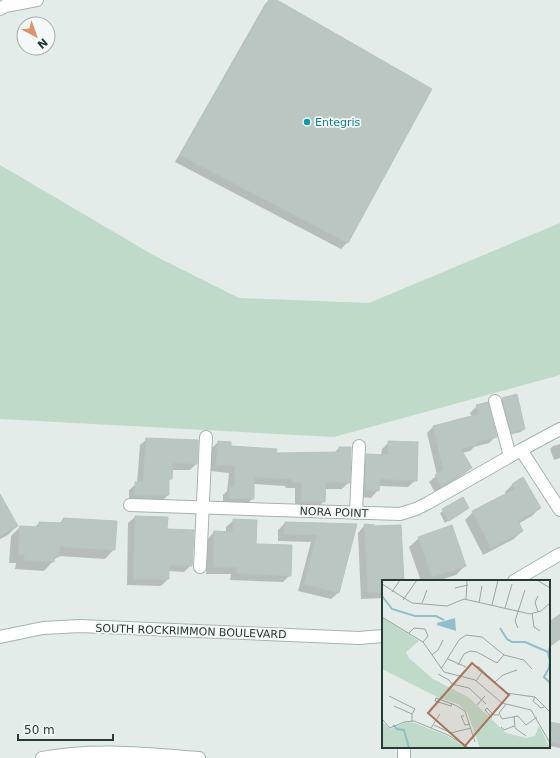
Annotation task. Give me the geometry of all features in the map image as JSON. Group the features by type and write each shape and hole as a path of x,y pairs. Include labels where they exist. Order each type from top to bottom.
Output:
{"street":[{"path":"2,6 37,0"},
{"path":"495,401 510,456"},
{"name":"NORA POINT","path":"130,506 400,514 428,503 560,429"},
{"path":"200,567 206,437"},
{"path":"356,513 359,446"},
{"path":"521,450 560,510"},
{"path":"516,580 560,554"},
{"name":"SOUTH ROCKRIMMON BOULEVARD","path":"0,637 43,628 80,626 359,638 382,636"},
{"path":"42,758 78,753 131,753 199,758"}],"green space":[{"path":"0,165 155,256 239,298 369,303 560,223 560,375 334,437 0,419"}],"building":[{"name":"Entegris","path":"269,0 277,0 432,89 348,243 180,155"},
{"path":"517,394 525,429 511,433 502,398"},
{"path":"488,402 497,437 476,442 477,445 461,449 472,468 441,486 435,475 443,470 433,426 479,414 476,405"},
{"path":"146,438 198,440 197,464 173,463 172,479 169,479 169,495 135,495 135,482 143,482"},
{"path":"218,441 231,442 231,446 277,449 276,453 339,452 339,447 351,447 350,483 326,482 325,502 301,501 302,482 292,482 292,479 254,477 254,499 229,498 230,487 234,487 235,466 216,465"},
{"path":"388,441 418,442 417,481 380,479 379,491 366,490 366,454 388,455"},
{"path":"523,477 541,508 518,521 523,531 491,548 472,511 515,489 512,484"},
{"path":"0,494 18,526 0,536"},
{"path":"463,497 469,508 449,521 442,509"},
{"path":"135,516 168,517 167,529 194,530 192,566 169,565 169,579 133,579"},
{"path":"63,518 117,521 115,550 60,547 59,557 54,557 54,562 24,560 25,555 18,554 20,526 39,527 39,522 63,523"},
{"path":"233,519 257,520 256,544 292,545 291,576 237,573 237,567 213,567 214,531 233,532"},
{"path":"285,522 357,524 339,593 304,584 317,535 284,534"},
{"path":"364,524 375,525 374,526 401,525 404,580 382,580 382,592 368,593"},
{"path":"452,525 466,566 432,577 418,537"},
{"path":"560,614 560,639 550,646 550,621"},
{"path":"550,722 560,724 560,744 550,742"}],"place":[{"name":"Entegris","path":"307,122"}]}
